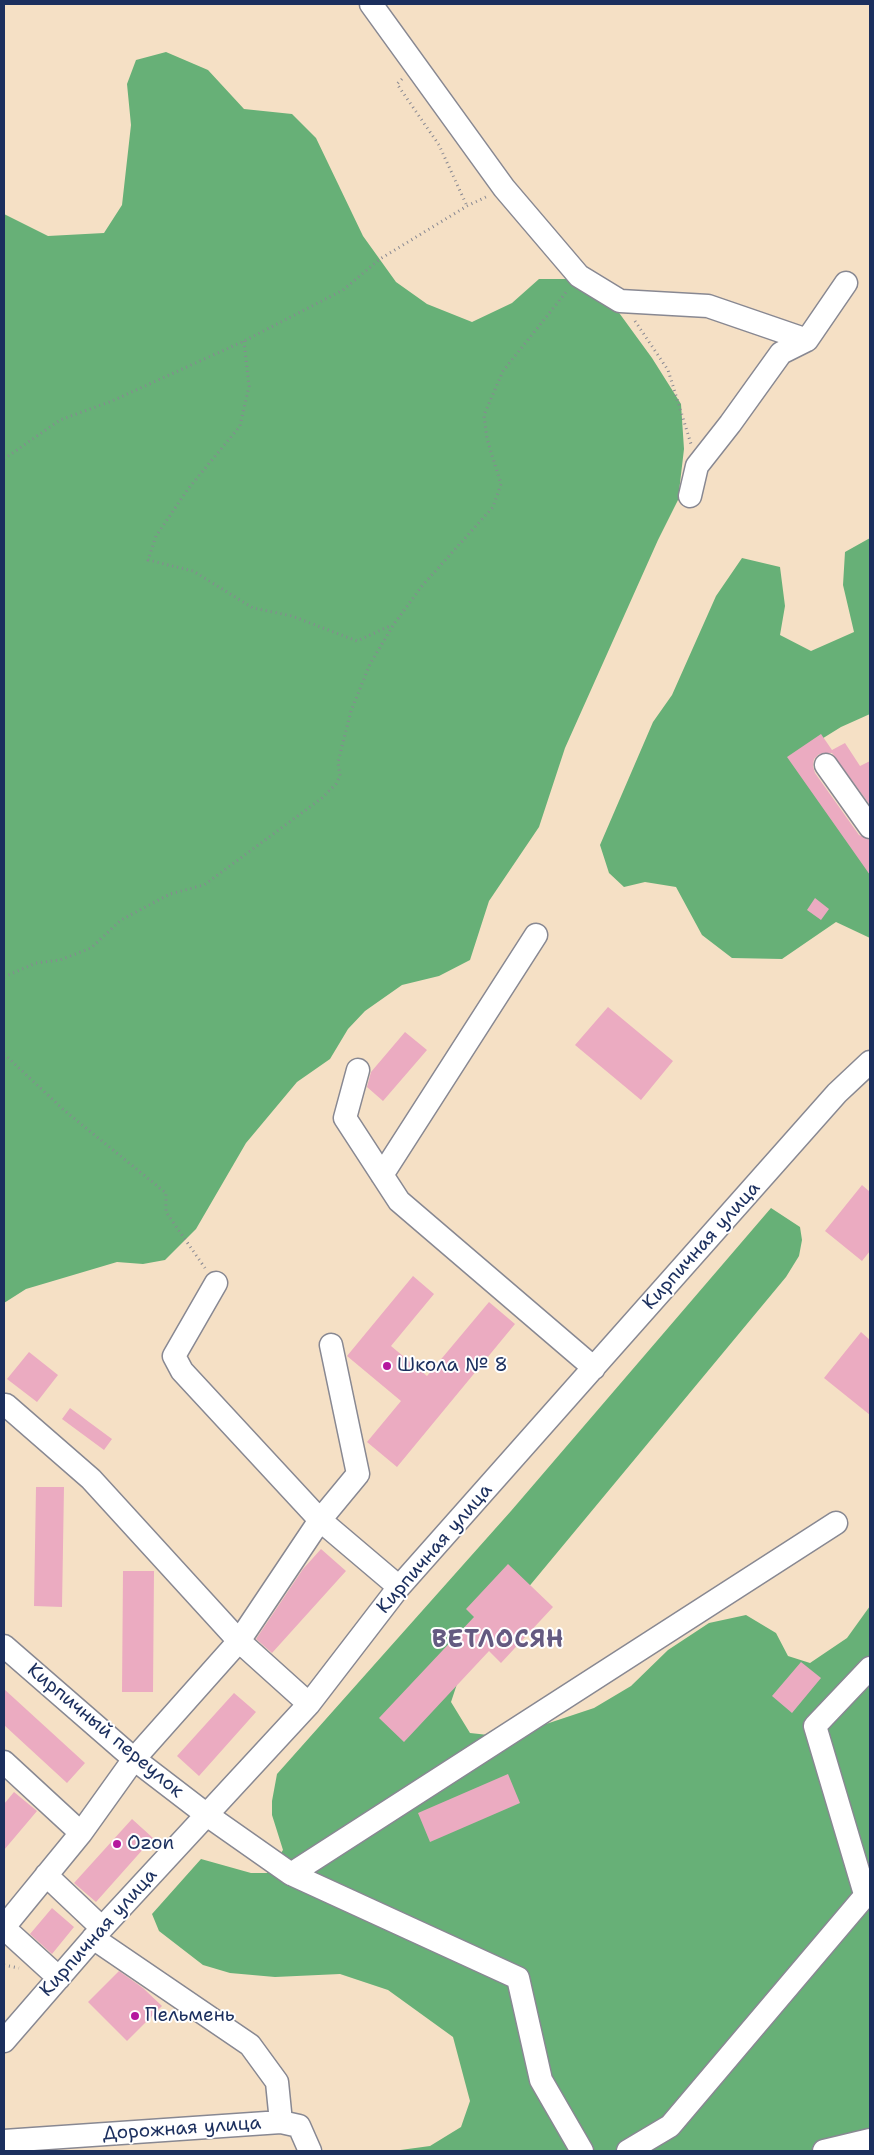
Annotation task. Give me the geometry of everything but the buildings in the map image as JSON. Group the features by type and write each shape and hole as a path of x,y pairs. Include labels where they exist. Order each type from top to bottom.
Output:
{"street":[{"path":"371,4 504,188 579,276 620,301 708,306 807,340"},
{"path":"690,496 697,466 781,353 807,340 846,283"},
{"path":"826,765 870,828"},
{"path":"382,1175 536,934"},
{"name":"Кирпичная улица","path":"4,2041 98,1933 309,1704 399,1588 837,1094 870,1062"},
{"path":"358,1070 345,1118 399,1201 594,1368"},
{"path":"216,1283 174,1356 182,1371 320,1520 399,1588"},
{"path":"59,1978 4,1928 81,1833 134,1760 239,1641 320,1520 358,1474 330,1345"},
{"path":"6,1405 91,1479 239,1641 309,1704"},
{"path":"291,1874 836,1523"},
{"name":"Кирпичный переулок","path":"4,1646 134,1760 207,1815 291,1874 518,1978 541,2080 582,2151"},
{"path":"628,2151 670,2126 868,1892 815,1726 870,1668"},
{"path":"4,1762 81,1833"},
{"path":"46,1875 98,1933 250,2045 277,2082 290,2124 310,2151"},
{"name":"Дорожная улица","path":"4,2141 290,2124"},
{"path":"824,2151 870,2140"}],"path":[{"path":"416,68 397,84 440,145 467,206"},
{"path":"4,459 60,420 112,401 244,341 343,290 380,259 467,206 504,188"},
{"path":"4,977 36,963 60,960 91,948 121,920 170,894 204,884 322,798 336,784 340,776 338,762 350,711 370,664 394,624 422,586 493,507 501,484 487,440 484,415 503,371 579,276"},
{"path":"620,301 668,370 672,386 687,424 697,466"},
{"path":"244,341 249,386 240,426 188,489 156,536 148,560 193,571 253,608 292,616 357,641 394,624"},
{"path":"4,1054 64,1111 166,1193 166,1212 216,1283"}],"green space":[{"path":"166,52 208,70 244,109 292,114 316,138 363,236 396,282 427,304 472,322 512,303 539,279 582,279 617,310 652,358 681,404 684,449 678,500 658,540 565,748 539,827 489,901 470,960 439,976 402,985 365,1011 348,1029 330,1059 297,1082 246,1143 196,1229 165,1260 143,1264 117,1262 26,1289 4,1303 4,214 48,236 104,233 122,205 131,125 127,84 136,60"},
{"path":"870,538 870,714 841,727 812,745 810,771 870,874 870,938 836,922 782,959 732,958 702,935 676,887 645,882 624,887 609,873 600,845 653,722 672,695 716,596 742,558 780,567 785,606 780,635 811,651 854,632 843,585 845,552"},
{"path":"771,1208 800,1227 802,1240 799,1256 786,1277 463,1666 451,1702 470,1733 507,1737 594,1708 631,1686 668,1650 709,1623 746,1615 776,1633 788,1656 810,1663 847,1638 870,1606 870,2151 393,2151 430,2146 461,2127 470,2101 453,2037 388,1990 340,1974 275,1977 230,1973 203,1965 159,1931 152,1914 201,1859 251,1873 267,1873 283,1850 272,1815 272,1801 277,1774 511,1511"}],"place":[{"name":"Школа № 8","path":"387,1366"},
{"name":"Ozon","path":"117,1844"},
{"name":"Пельмень","path":"135,2016"}],"district":[{"name":"ВЕТЛОСЯН","path":"498,1641"}]}
